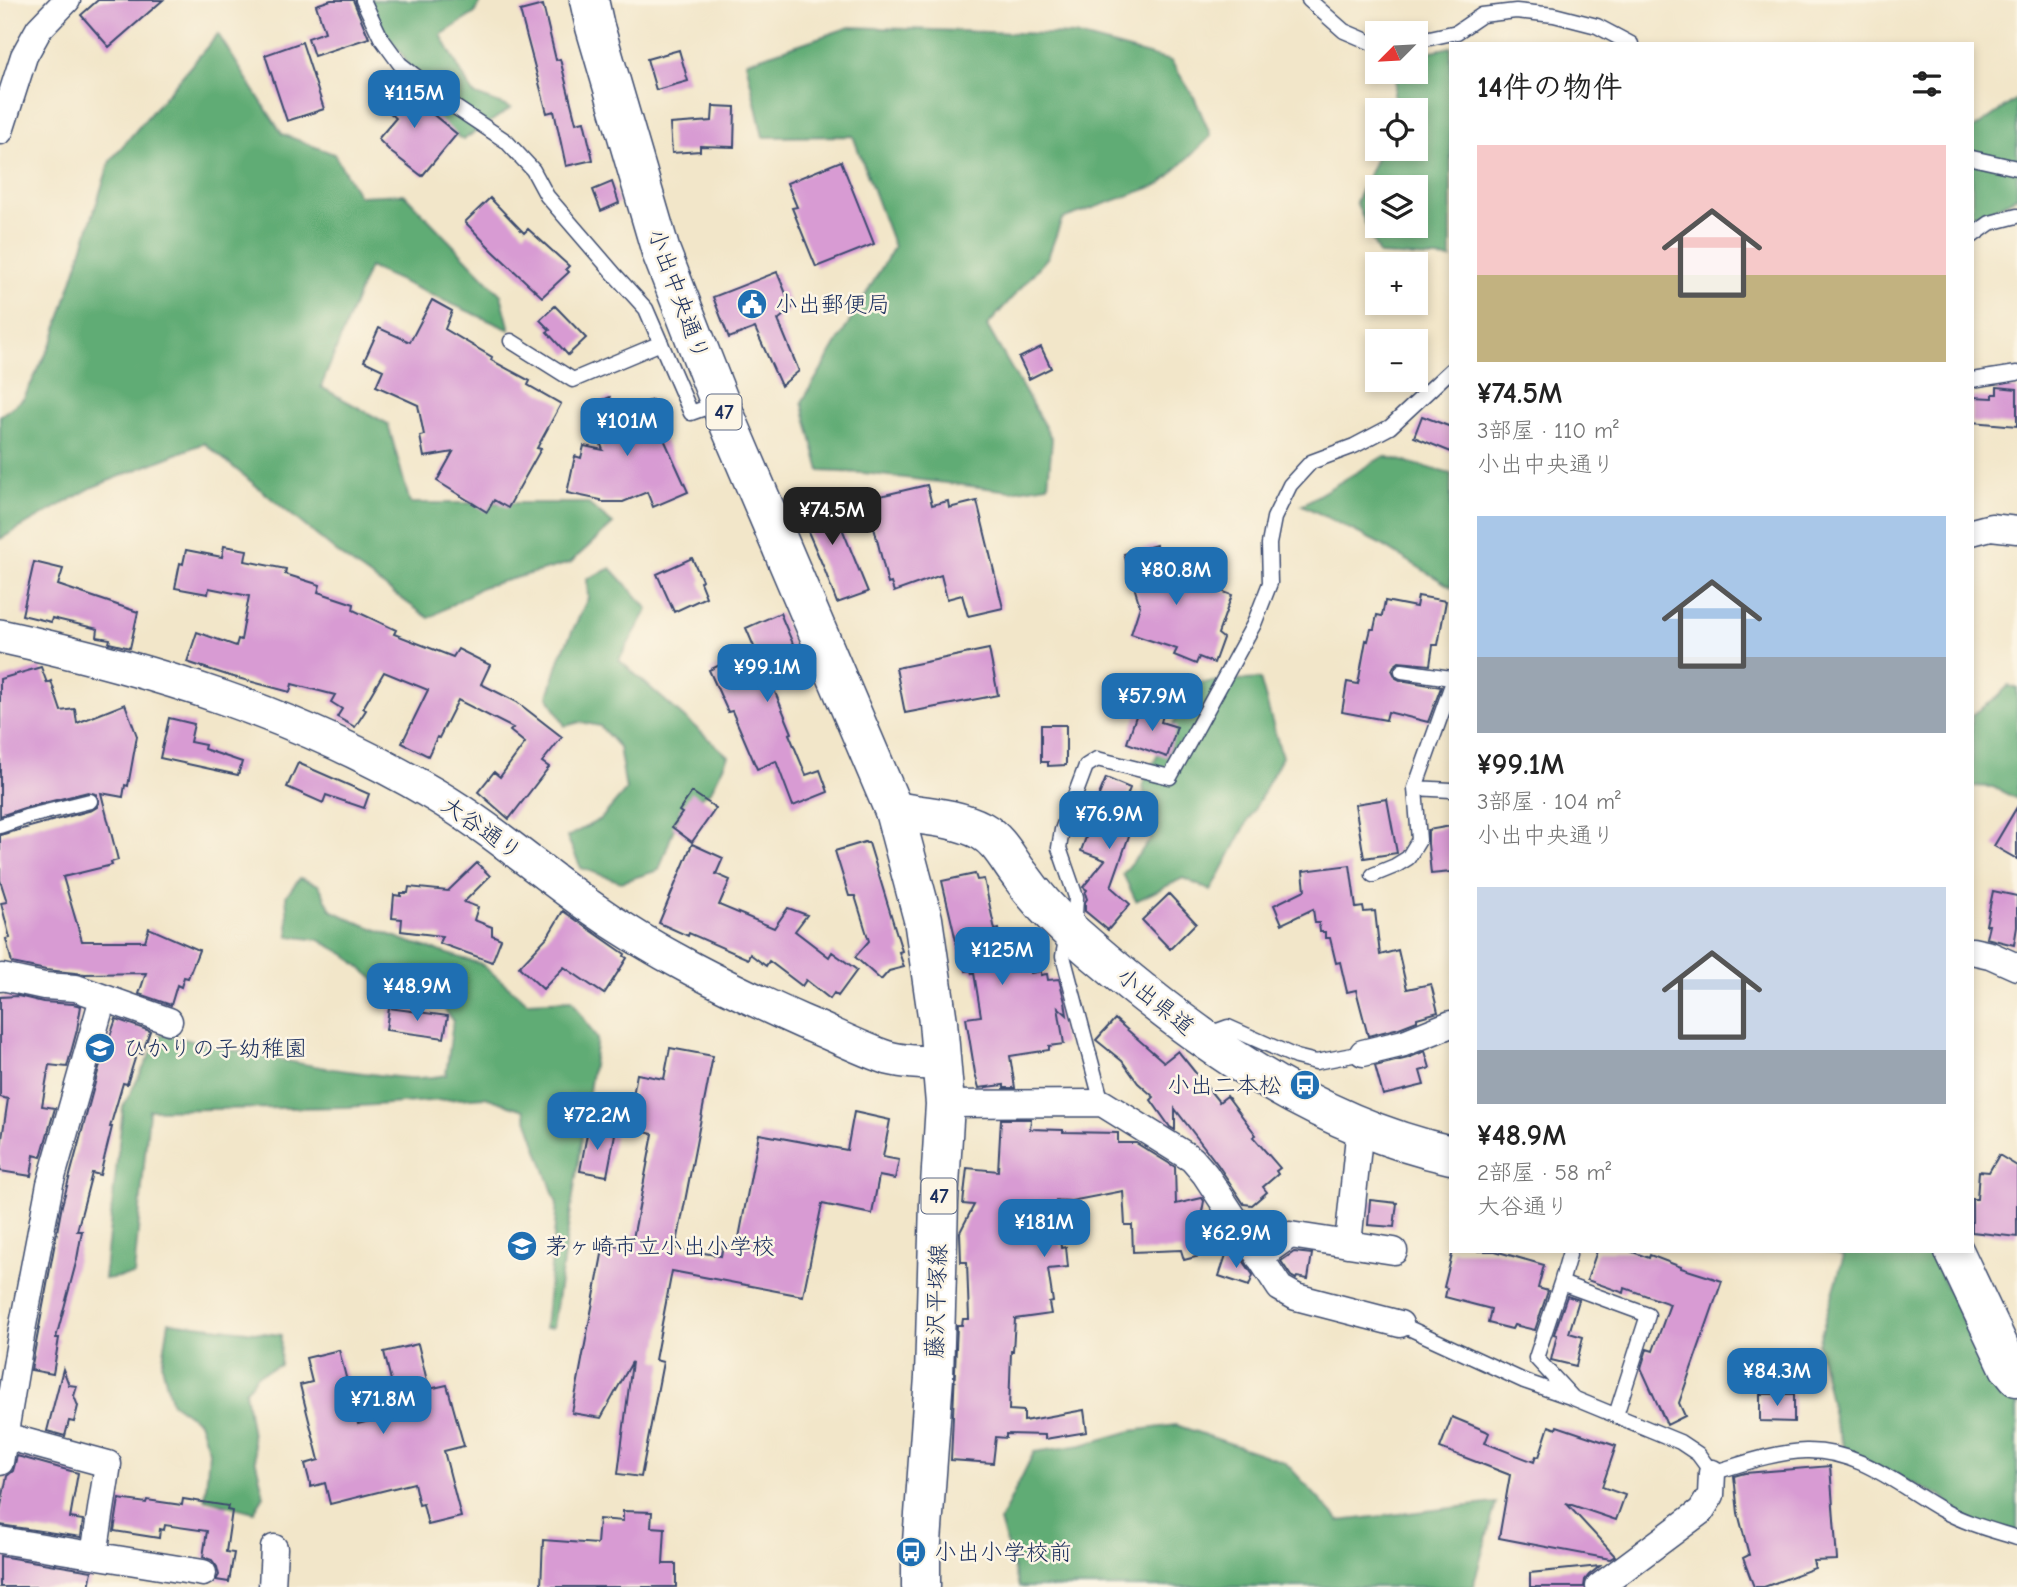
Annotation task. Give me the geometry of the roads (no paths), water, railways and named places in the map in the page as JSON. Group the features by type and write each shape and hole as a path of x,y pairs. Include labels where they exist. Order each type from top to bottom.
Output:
{"main road":[{"name":"小出中央通り","path":"589,0 594,26 661,252 720,403 894,811"},
{"name":"小出県道","path":"894,811 956,821 983,832 1000,846 1036,896 1068,929 1201,1037 1274,1084 1360,1126 1426,1150 1449,1155"},
{"name":"藤沢平塚線","path":"894,811 923,919 943,1064 945,1104 934,1377 921,1556 922,1587"},
{"path":"1955,1253 2009,1367 2017,1377"}],"street":[{"path":"0,131 23,56 39,29 68,0"},
{"path":"1974,531 1991,527 2017,530"},
{"name":"大谷通り","path":"0,636 64,650 252,706 379,764 436,796 631,935 726,987 888,1058 943,1064"},
{"path":"1974,951 2017,967"},
{"path":"1,974 44,986 76,988 169,1021"},
{"path":"0,1462 5,1436 11,1330 103,998"},
{"path":"1363,1053 1404,1043 1449,1025"},
{"path":"945,1104 1102,1103 1192,1159 1206,1174 1280,1288 1296,1297 1400,1324"},
{"path":"1348,1244 1360,1126"},
{"path":"1259,1257 1290,1235 1394,1251"},
{"path":"5,1436 108,1464 94,1555"},
{"path":"1600,1587 1701,1511 1711,1495 1712,1473"},
{"path":"0,1540 203,1573"},
{"path":"272,1587 274,1548"}],"lane":[{"path":"363,0 381,38 400,64 455,107 506,141 533,170 547,196 646,309 691,413 720,403"},
{"path":"1309,0 1345,31 1365,39"},
{"path":"1428,38 1457,32 1482,15 1516,11 1554,15 1597,26 1628,42"},
{"path":"1974,158 2017,167"},
{"path":"1974,235 1990,223 2017,216"},
{"path":"510,341 573,380 661,343"},
{"path":"1102,1103 1063,956 1068,929 1075,915 1076,897 1059,848 1062,830 1086,766 1097,759 1170,777 1254,624 1270,583 1269,544 1274,518 1290,485 1311,461 1353,446 1390,427 1449,372"},
{"path":"1974,380 2017,373"},
{"path":"1402,671 1449,678"},
{"path":"1373,875 1408,858 1419,840 1415,788 1449,693"},
{"path":"1415,788 1449,790"},
{"path":"0,826 90,801"},
{"path":"1201,1037 1228,1027 1296,1057 1316,1062 1363,1053"},
{"path":"1569,1255 1536,1358 1573,1398"},
{"path":"1561,1283 1648,1315 1616,1415"},
{"path":"1400,1324 1524,1381 1680,1442 1698,1454 1712,1473 1770,1456 1806,1451 1841,1454 1869,1465 1944,1511 2017,1538"}],"place":[{"name":"小出郵便局","path":"752,304"},
{"name":"ひかりの子幼稚園","path":"100,1048"},
{"name":"小出二本松","path":"1305,1085"},
{"name":"茅ヶ崎市立小出小学校","path":"522,1246"},
{"name":"小出小学校前","path":"911,1552"}]}
